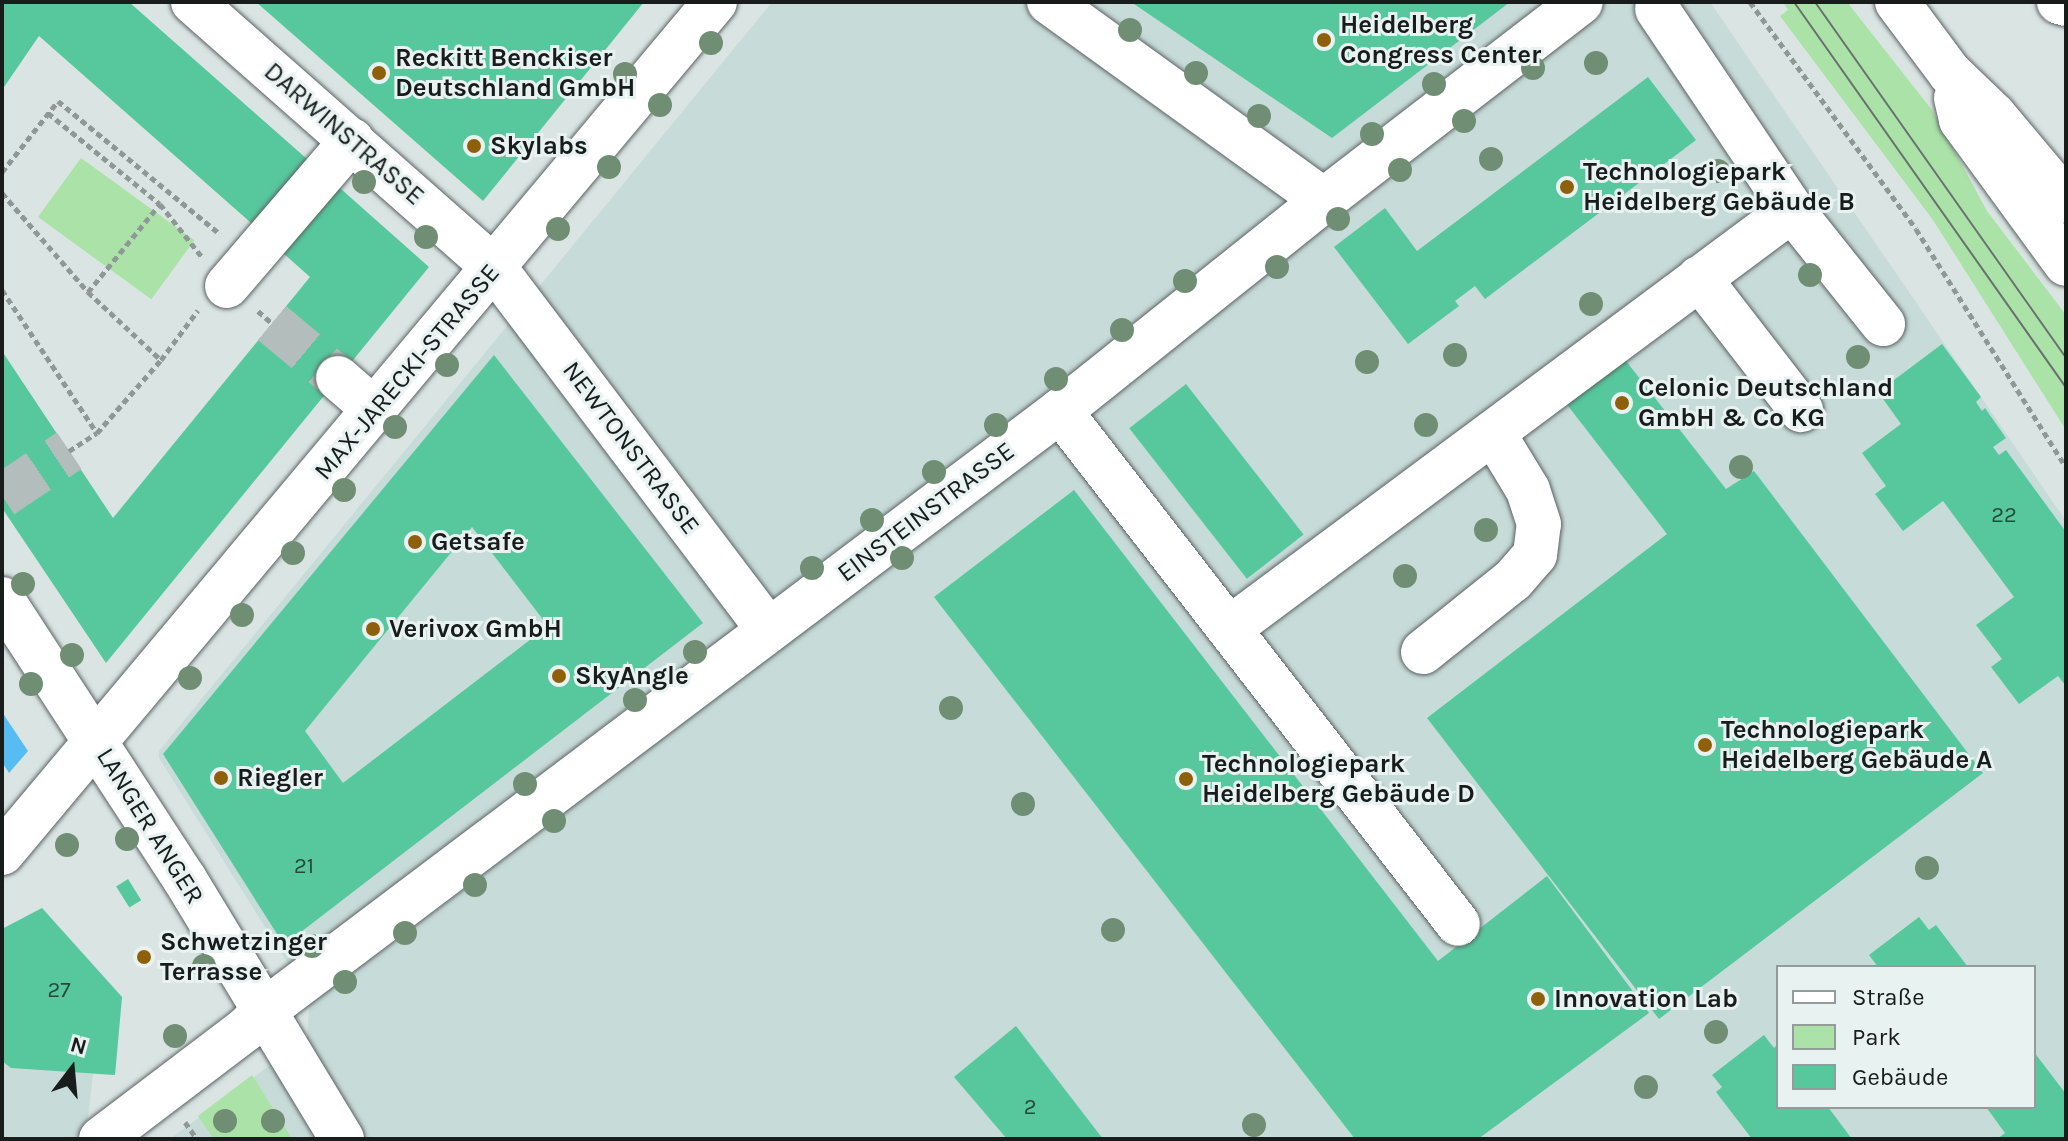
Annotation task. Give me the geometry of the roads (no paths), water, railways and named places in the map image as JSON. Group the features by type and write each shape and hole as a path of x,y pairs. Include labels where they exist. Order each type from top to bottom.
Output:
{"street":[{"name":"DARWINSTRASSE","path":"193,2 494,267"},
{"name":"MAX-JARECKI-STRASSE","path":"97,742 715,2"},
{"name":"EINSTEINSTRASSE","path":"264,1011 1060,411 1324,200 1581,2"},
{"path":"1897,2 1950,73 1994,115 2066,201"},
{"path":"2059,2 2066,4"},
{"path":"1062,6 1324,200"},
{"path":"1657,9 1792,210 1883,324"},
{"path":"1950,73 1961,120 2066,264"},
{"path":"224,283 352,140"},
{"path":"1230,628 1792,210"},
{"name":"NEWTONSTRASSE","path":"494,267 769,630"},
{"path":"1699,278 1801,410"},
{"path":"338,378 376,411"},
{"path":"1060,411 1458,924"},
{"path":"1423,652 1513,580 1535,555 1539,524 1528,490 1494,434"},
{"name":"LANGER ANGER","path":"2,599 97,742 342,1139"},
{"path":"2,853 97,742"},
{"path":"101,1139 246,1029 264,1011"}],"water":[{"path":"2,712 28,751 9,773 2,762"}],"tunnel":[{"path":"272,323 338,378"},
{"path":"2,496 69,451"}],"tram line":[{"path":"1794,2 2066,387"},
{"path":"1815,2 2066,358"}],"place":[{"name":"Heidelberg Congress Center","path":"1324,40"},
{"name":"Reckitt Benckiser Deutschland GmbH","path":"379,73"},
{"name":"Skylabs","path":"474,146"},
{"name":"Technologiepark Heidelberg Gebäude B","path":"1567,187"},
{"name":"Celonic Deutschland GmbH & Co KG","path":"1622,403"},
{"name":"Getsafe","path":"415,542"},
{"name":"Verivox GmbH","path":"373,629"},
{"name":"SkyAngle","path":"559,676"},
{"name":"Technologiepark Heidelberg Gebäude A","path":"1705,745"},
{"name":"Riegler","path":"221,778"},
{"name":"Technologiepark Heidelberg Gebäude D","path":"1186,779"},
{"name":"Schwetzinger Terrasse","path":"144,957"},
{"name":"Innovation Lab","path":"1538,999"}]}
